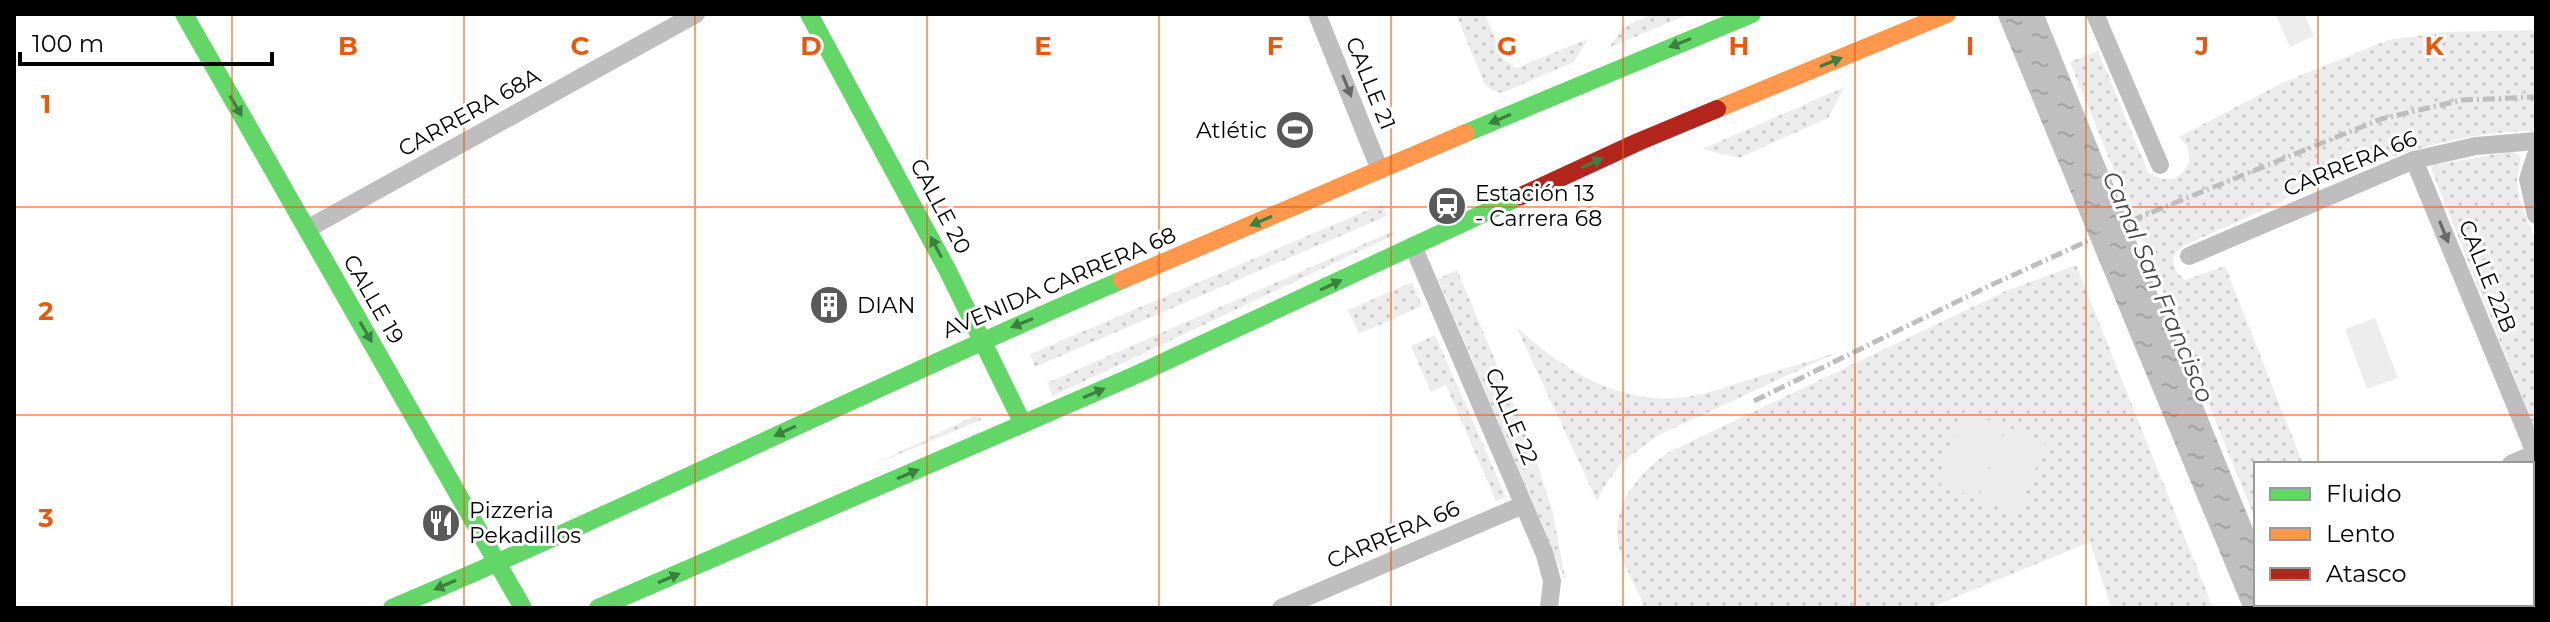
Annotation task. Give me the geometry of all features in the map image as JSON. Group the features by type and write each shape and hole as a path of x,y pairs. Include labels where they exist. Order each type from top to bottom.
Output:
{"main road":[{"name":"CALLE 19","path":"184,14 523,608"},
{"name":"CALLE 20","path":"809,14 948,271 1023,424"},
{"name":"AVENIDA CARRERA 68","path":"392,608 541,545 982,341 1752,14"},
{"path":"598,608 1138,374 1638,142 1947,14"}],"street":[{"name":"CARRERA 68A","path":"307,229 696,14"},
{"name":"CALLE 21","path":"1317,14 1380,170"},
{"path":"2095,14 2160,165"},
{"name":"CARRERA 66","path":"2189,256 2414,160 2476,146 2536,141"},
{"path":"2536,155 2528,179 2536,215"},
{"name":"CALLE 22B","path":"2414,160 2536,454"},
{"name":"CALLE 22","path":"1413,246 1549,568 1552,581 1549,608"},
{"path":"2516,462 2536,454"},
{"name":"CARRERA 66","path":"1281,608 1523,505"}],"shaded area":[{"path":"1456,14 1485,14 1504,60 1516,68 1588,39 1574,62 1502,93 1484,83"},
{"path":"1653,14 1689,14 1609,48 1623,27"},
{"path":"2275,14 2304,14 2314,36 2290,47"},
{"path":"2536,30 2536,131 2490,134 2400,154 2312,188 2185,245 2176,253 2174,267 2185,280 2225,266 2302,462 2254,462 2254,516 2070,62 2098,51 2148,172 2161,179 2173,179 2183,172 2190,159 2187,146 2179,137 2284,82 2388,40 2448,32"},
{"path":"1845,87 1828,118 1739,158 1702,149"},
{"path":"2512,151 2521,156 2517,181 2520,202 2536,241 2536,432 2430,166"},
{"path":"1382,204 1387,216 1035,367 1030,354"},
{"path":"1393,231 1394,235 1053,396 1047,383"},
{"path":"2076,265 2213,608 2111,608 2090,542 1929,608 1645,608 1620,551 1618,521 1628,494 1657,461 1669,452 2006,291"},
{"path":"1457,270 1532,448 1552,509 1566,582 1438,279"},
{"path":"1412,282 1422,306 1359,334 1348,310"},
{"path":"2375,318 2398,378 2367,389 2345,329"},
{"path":"1516,326 1550,355 1588,379 1609,388 1653,398 1700,394 1836,353 1659,435 1623,461 1597,501"},
{"path":"1435,335 1506,497 1496,501 1446,385 1431,392 1411,346"},
{"path":"1965,410 2005,427 1977,498 1936,482"},
{"path":"978,414 981,420 873,465"},
{"path":"2007,427 2046,443 2017,515 1978,499"}],"water":[{"path":"1997,14 2044,14 2254,531 2254,606 2285,608 2243,608"}],"railway":[{"path":"1754,401 1987,287 2140,217 2381,119 2462,100 2536,97"}],"traffic: fast":[{"path":"184,14 523,608"},
{"path":"809,14 948,271 1023,424"},
{"path":"1466,133 1752,14"},
{"path":"598,608 1138,374 1521,196"},
{"path":"392,608 1122,280"}],"traffic: slow":[{"path":"1717,109 1947,14"},
{"path":"1122,280 1466,133"}],"traffic: jam":[{"path":"1521,196 1717,109"}],"place":[{"name":"Atlétic","path":"1295,130"},
{"name":"Estación 13 - Carrera 68","path":"1447,206"},
{"name":"DIAN","path":"829,305"},
{"name":"Pizzeria Pekadillos","path":"441,523"}],"water label":[{"name":"Canal San Francisco","path":"2158,287"}]}
